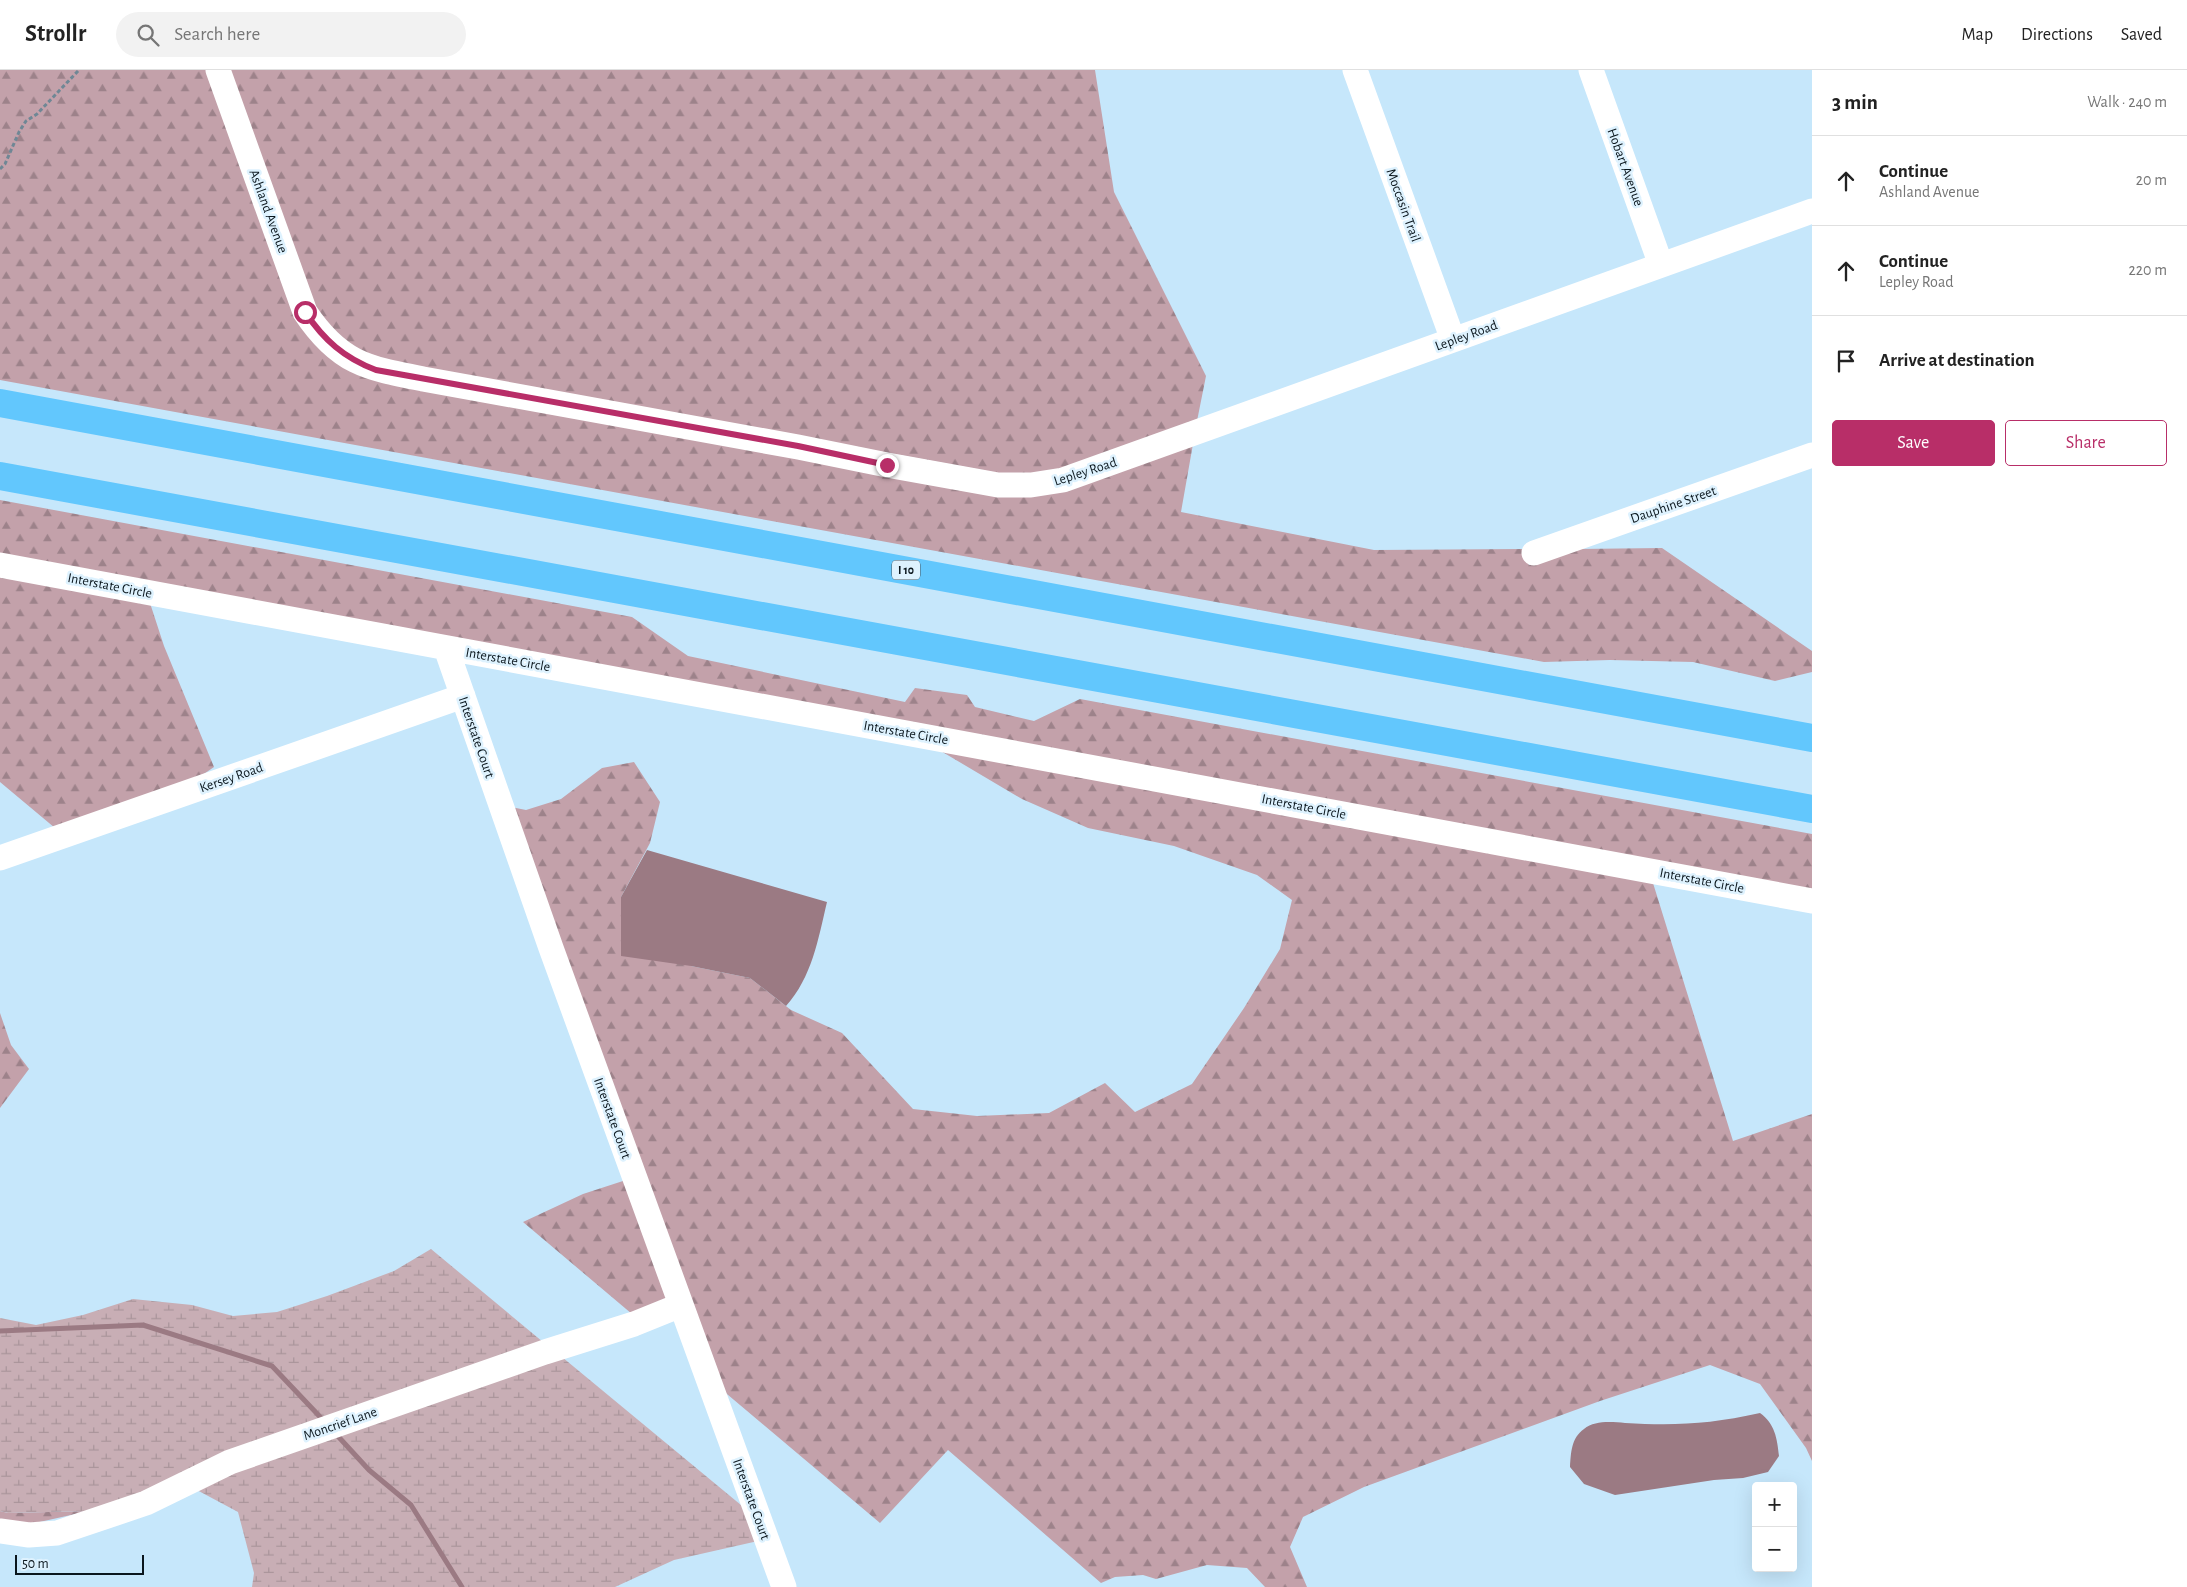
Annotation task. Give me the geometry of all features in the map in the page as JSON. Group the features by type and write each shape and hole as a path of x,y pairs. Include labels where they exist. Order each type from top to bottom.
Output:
{"highway":[{"name":"I 10","path":"0,403 1812,738"},
{"path":"0,476 1812,809"}],"street":[{"name":"Ashland Avenue","path":"218,70 305,312 318,331 331,345"},
{"name":"Moccasin Trail","path":"1356,70 1453,340"},
{"name":"Hobart Avenue","path":"1591,70 1661,265"},
{"name":"Lepley Road","path":"331,345 357,362 376,370 798,446 887,465 998,485 1031,485 1063,480 1812,211"},
{"name":"Dauphine Street","path":"1534,553 1812,455"},
{"name":"Interstate Circle","path":"0,564 1812,901"},
{"name":"Interstate Court","path":"446,648 551,948 784,1587"},
{"name":"Kersey Road","path":"0,858 463,696"},
{"name":"Moncrief Lane","path":"0,1531 29,1535 57,1533 146,1503 230,1462 536,1355 634,1324 681,1305"}],"path":[{"path":"0,169 5,164 26,121 36,114 79,70"}],"green space":[{"path":"0,70 209,70 319,346 998,495 1193,444 1181,512 1374,550 1523,549 1529,565 1577,549 1662,548 1812,651 1812,672 1775,681 1693,662 1610,660 1544,662 0,380"},
{"path":"228,70 1095,70 1114,192 1206,376 1197,421 1060,470 1014,476 377,360 342,342 313,308"},
{"path":"0,500 632,617 688,656 905,702 915,688 967,695 975,707 1034,721 1080,699 1812,834 1812,891 0,555"},
{"path":"0,574 150,603 164,646 214,767 198,778 55,828 0,782"},
{"path":"934,747 1653,883 1733,1141 1812,1114 1812,1461 1806,1448 1760,1384 1710,1365 1600,1401 1364,1487 1303,1517 1290,1547 1307,1587 1265,1587 1247,1568 1207,1565 1156,1579 1143,1575 1115,1577 1101,1583 948,1450 880,1523 721,1389 511,807 526,810 561,799 602,768 634,762 660,802 650,843 621,897 691,966 750,978 791,1010 842,1033 913,1109 977,1116 1049,1113 1105,1083 1135,1112 1192,1084 1244,1008 1280,949 1292,900 1257,875 1174,846 1088,828 1022,799"},
{"path":"0,1013 11,1045 29,1069 0,1108"},
{"path":"626,1180 670,1299 632,1314 523,1222 583,1194"},
{"path":"431,1249 543,1342 142,1493 89,1511 8,1513 0,1511 0,1318 36,1325 83,1315 133,1299 192,1305 233,1316 277,1312 394,1271"},
{"path":"562,1357 747,1510 758,1541 674,1560 615,1587 252,1587 254,1573 238,1512 195,1489 233,1471"},
{"path":"0,1511 8,1513 89,1511 26,1525 0,1521"}],"shaded area":[{"path":"647,850 827,902 817,944 808,970 795,995 786,1006 750,978 691,966 621,956 621,897"},
{"path":"1760,1413 1772,1427 1776,1437 1779,1456 1768,1472 1743,1478 1714,1480 1615,1495 1584,1484 1570,1467 1572,1446 1576,1437 1593,1424 1609,1422 1693,1423 1725,1420"}],"waterway":[{"path":"0,1331 143,1325 272,1366 324,1421"},
{"path":"335,1433 369,1470 411,1505 462,1587"}],"route":[{"path":"305,312 318,331 337,350 357,362 376,370 423,380 798,446 887,465"}]}
